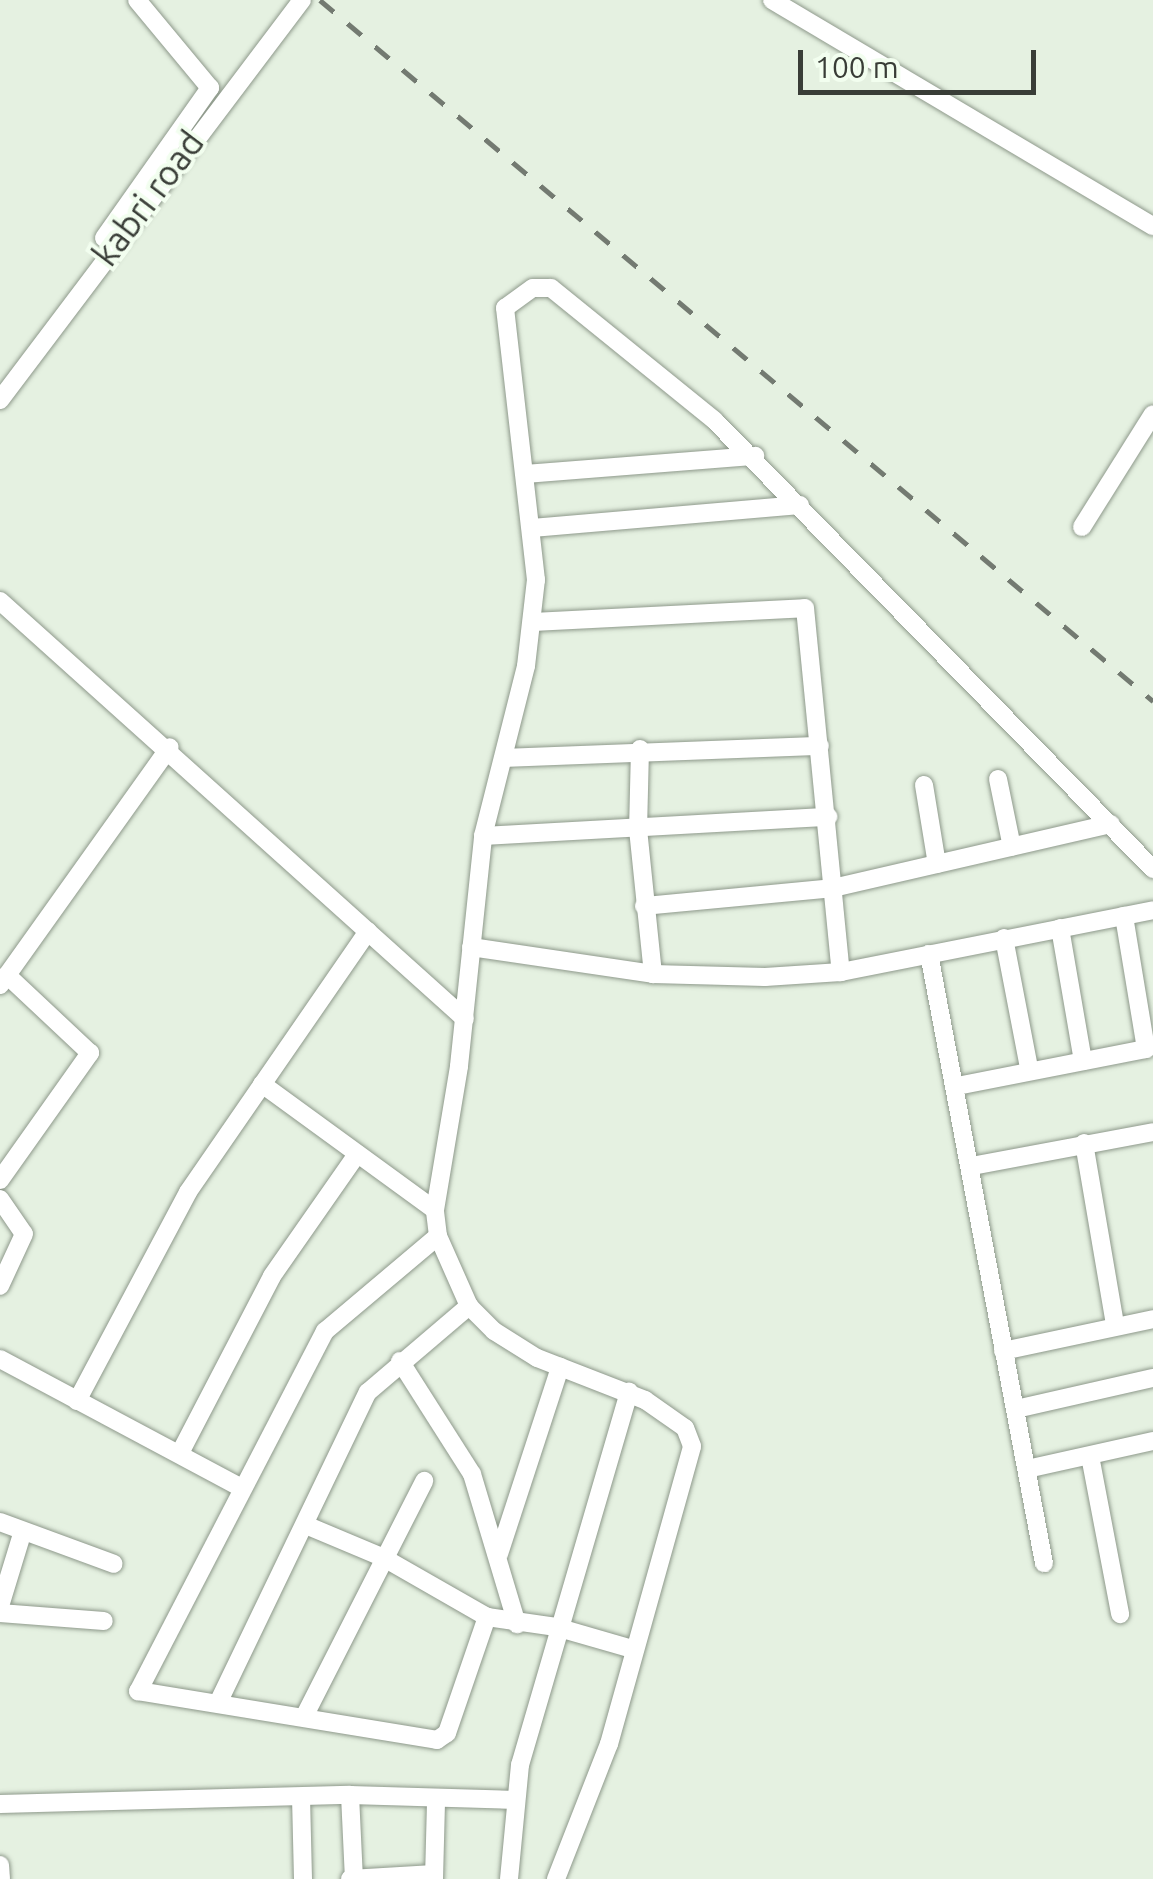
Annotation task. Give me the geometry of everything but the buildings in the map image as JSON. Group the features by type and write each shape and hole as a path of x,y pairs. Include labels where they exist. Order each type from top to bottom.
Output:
{"street":[{"path":"4,388 209,91 209,82 137,0"},
{"name":"kabri road","path":"4,388 302,0"},
{"path":"772,0 1153,226"},
{"path":"556,1879 609,1744 632,1649 692,1446 684,1428 629,1392 517,1348 469,1306 438,1236 434,1210 464,1019 483,836 505,758 532,622 532,528 502,318 511,303 540,286 556,292 755,456 1153,869"},
{"path":"1082,527 1153,414"},
{"path":"525,474 755,456"},
{"path":"532,528 800,504"},
{"path":"0,600 170,748 464,1019"},
{"path":"532,622 802,606 808,616 841,972"},
{"path":"505,758 640,749 820,746"},
{"path":"0,1180 90,1054 4,980 170,748"},
{"path":"640,749 638,829 653,974"},
{"path":"998,779 1012,847"},
{"path":"924,785 937,864"},
{"path":"483,836 828,817"},
{"path":"644,906 833,888 1112,824"},
{"path":"471,947 653,974 726,978 841,972 1153,910"},
{"path":"957,1086 1029,1068 1137,1053 1148,1044 1124,916"},
{"path":"1060,928 1083,1061"},
{"path":"77,1402 188,1192 368,931"},
{"path":"1004,938 1029,1068"},
{"path":"929,954 957,1086 1044,1563"},
{"path":"262,1084 434,1210"},
{"path":"972,1166 1153,1132"},
{"path":"1084,1143 1115,1324"},
{"path":"180,1453 272,1276 356,1154"},
{"path":"0,1199 24,1234 0,1286"},
{"path":"438,1236 331,1322 138,1691 444,1738 487,1617"},
{"path":"219,1701 308,1526 368,1392 469,1306"},
{"path":"1003,1351 1115,1324 1153,1319"},
{"path":"0,1360 242,1488"},
{"path":"400,1361 455,1439 499,1554 517,1624"},
{"path":"499,1554 560,1367"},
{"path":"1016,1410 1153,1378"},
{"path":"510,1879 516,1800 556,1627 629,1392"},
{"path":"1027,1469 1152,1445"},
{"path":"1090,1456 1120,1614"},
{"path":"304,1717 424,1480"},
{"path":"0,1522 114,1564"},
{"path":"308,1526 384,1558 487,1617 556,1627 632,1649"},
{"path":"23,1531 0,1609 104,1621"},
{"path":"0,1804 350,1795 436,1801 516,1800"},
{"path":"350,1795 352,1879 434,1876 436,1801"},
{"path":"300,1797 303,1879"},
{"path":"0,1865 1,1879"}],"railway":[{"path":"320,0 1153,701"}]}
